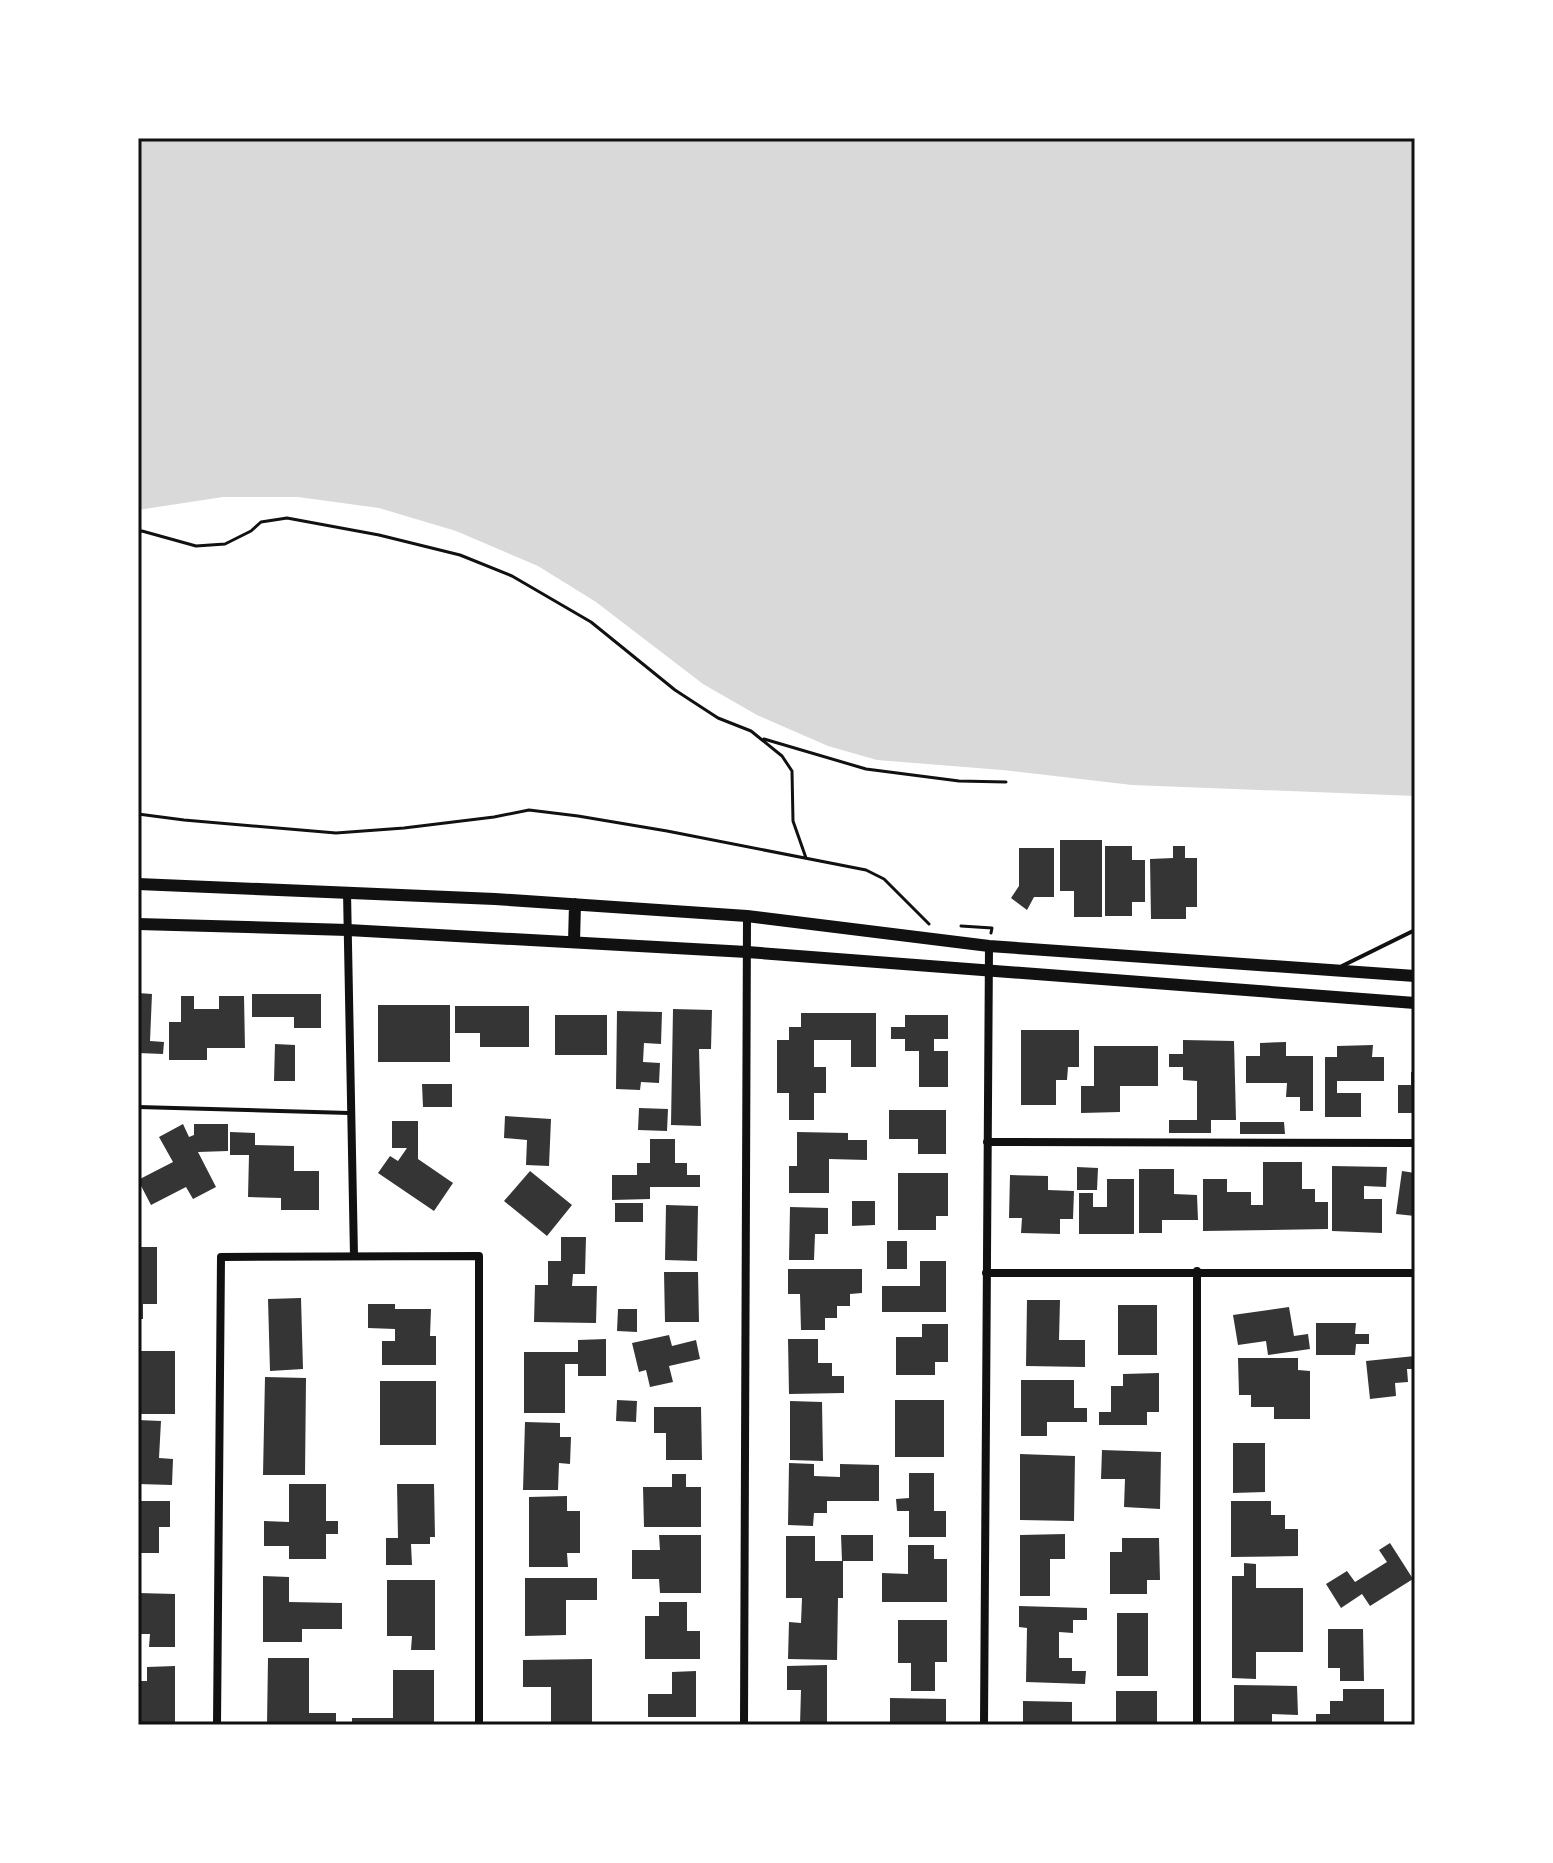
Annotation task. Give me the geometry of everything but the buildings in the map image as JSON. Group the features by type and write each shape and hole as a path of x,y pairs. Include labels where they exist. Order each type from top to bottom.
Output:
{"main road":[{"path":"138,884 347,892 747,916 989,946 1415,976"},
{"path":"574,942 575,904"},
{"path":"138,924 348,930 747,952 1415,1003"},
{"path":"1160,983 1162,958"}],"street":[{"path":"347,892 354,1256"},
{"path":"744,1725 747,916"},
{"path":"984,1725 989,946"},
{"path":"987,1142 1415,1143"},
{"path":"217,1725 221,1257 354,1256 479,1256 479,1725"},
{"path":"1197,1271 1197,1725"},
{"path":"986,1273 1415,1273"}],"lane":[{"path":"1334,970 1415,930"},
{"path":"138,1107 351,1113"}],"path":[{"path":"138,532 196,546 225,544 251,531 261,522 287,518 379,535 460,555 512,576 591,622 675,690 718,718 751,731 782,756 792,771 793,821 806,858"},
{"path":"760,738 866,769 959,781 1006,782"},
{"path":"138,814 336,833 419,827 529,810 578,816 866,870 884,879 928,924 941,925"},
{"path":"954,926 992,928 989,946"}],"shaded area":[{"path":"138,138 1415,138 1415,796 1132,785 877,760 828,746 757,715 703,684 596,602 538,566 456,531 379,508 298,497 223,497 138,510"}]}
